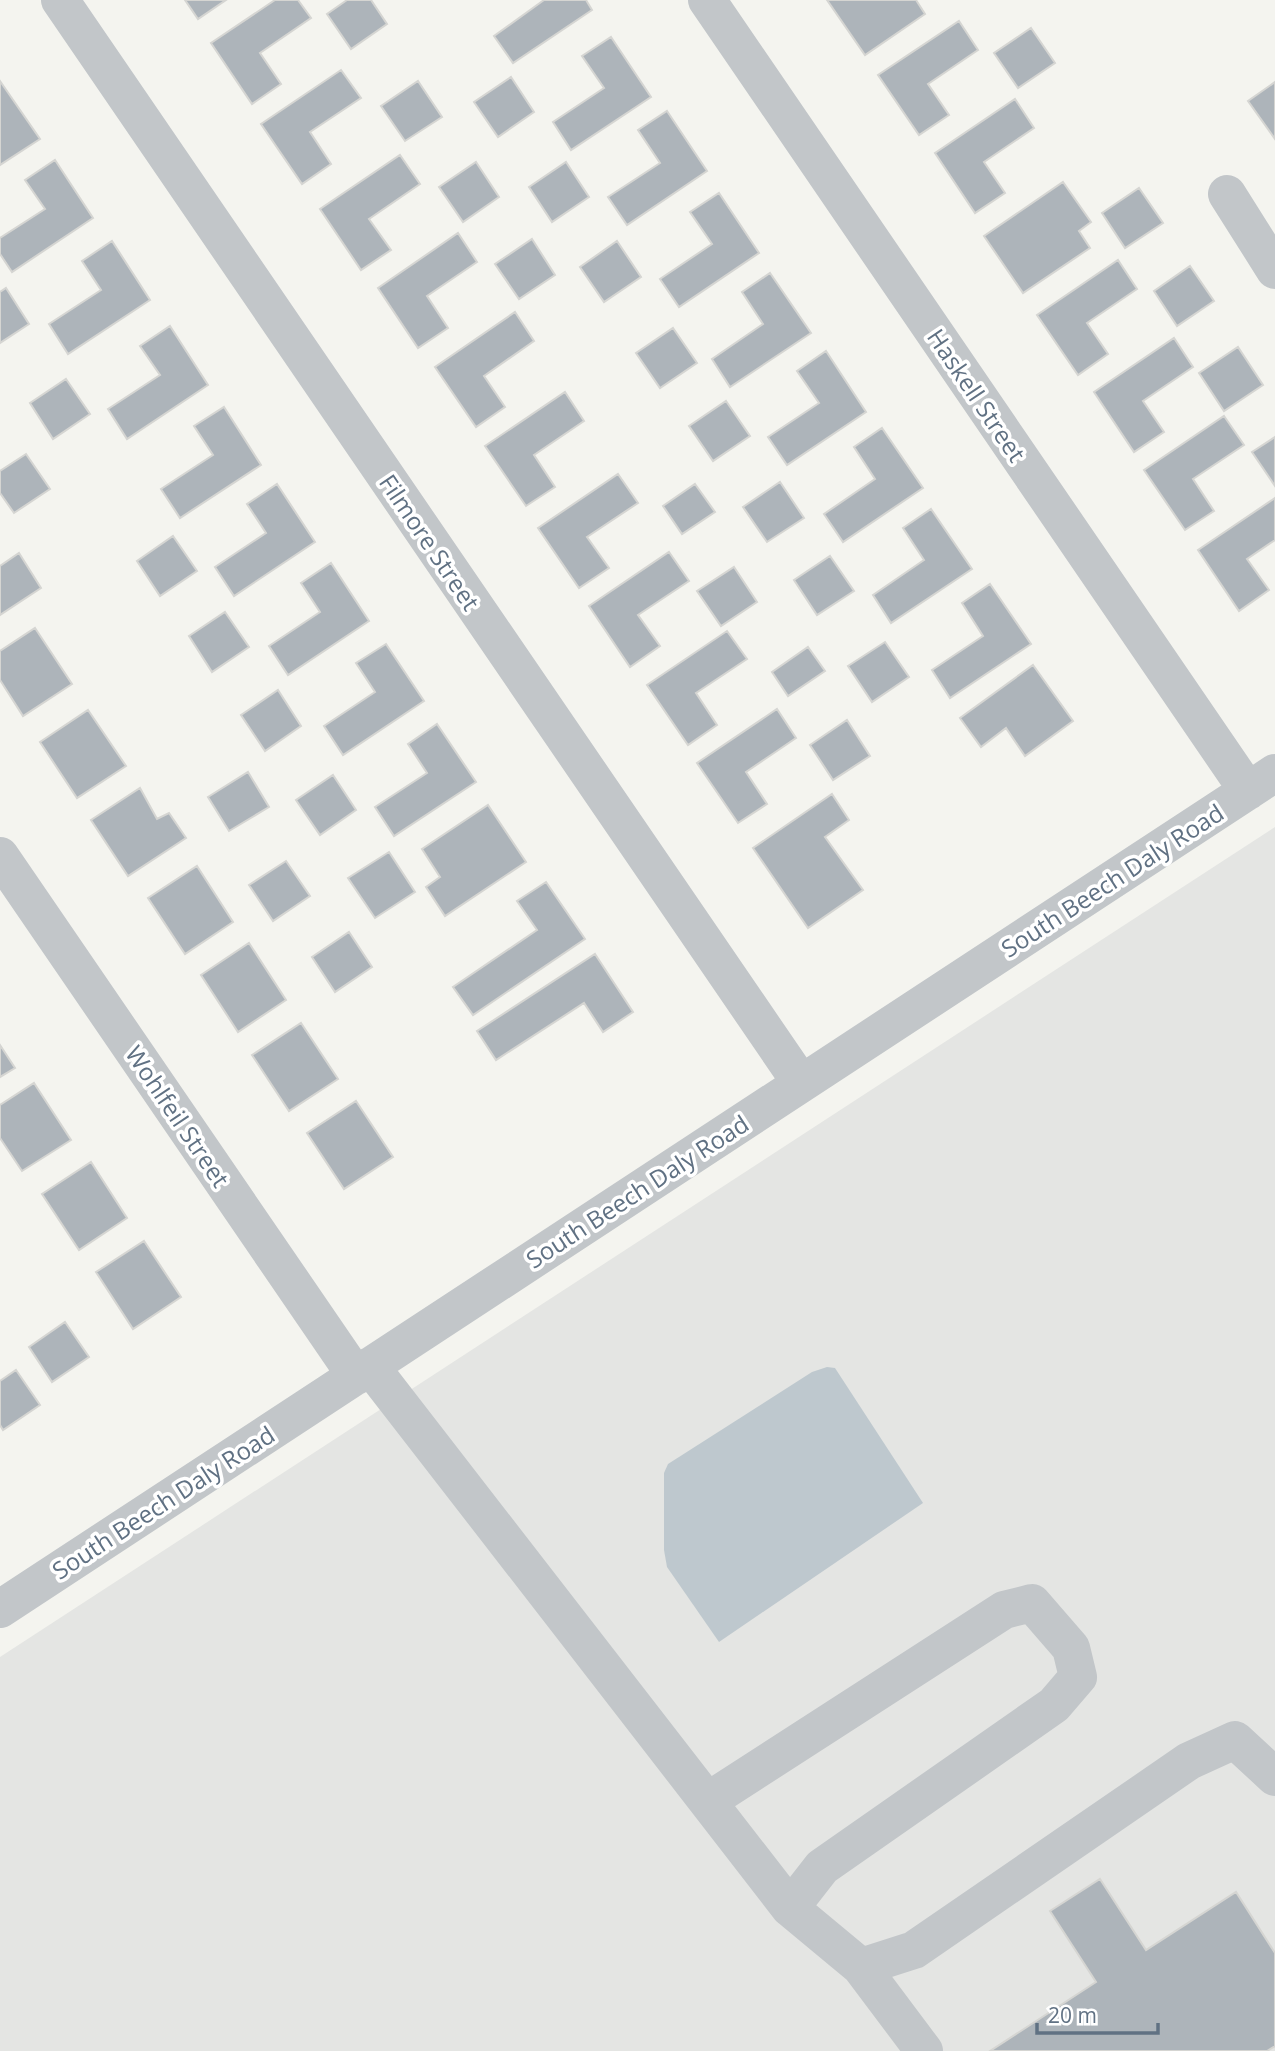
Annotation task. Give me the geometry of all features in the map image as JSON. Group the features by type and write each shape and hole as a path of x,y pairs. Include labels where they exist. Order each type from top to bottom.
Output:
{"street":[{"name":"Filmore Street","path":"60,0 801,1083"},
{"name":"Haskell Street","path":"707,0 1261,782"},
{"path":"1227,194 1275,270"},
{"name":"South Beech Daly Road","path":"0,1609 1261,782"},
{"name":"Wohlfeil Street","path":"0,856 363,1371 708,1801 790,1908 861,1968 924,2051"},
{"path":"708,1801 1004,1610 1032,1604 1071,1648 1078,1677 1054,1705 822,1867 790,1908"},
{"path":"861,1968 914,1950 1189,1761 1235,1740 1275,1777"}],"shaded area":[{"path":"1275,827 1275,2051 0,2051 0,1657"},
{"path":"827,1367 835,1368 923,1503 719,1642 667,1567 664,1550 664,1473 668,1464 812,1372"}],"building":[{"path":"185,0 226,0 198,19"},
{"path":"275,0 298,0 311,18 260,53 281,84 252,104 211,43"},
{"path":"347,0 371,0 387,24 351,49 327,14"},
{"path":"544,0 586,0 592,10 513,63 494,36"},
{"path":"827,0 916,0 925,14 865,55"},
{"path":"959,21 978,50 928,84 949,115 919,135 878,75"},
{"path":"1031,28 1055,63 1018,88 994,53"},
{"path":"611,37 651,97 571,150 553,122 604,88 582,56"},
{"path":"341,70 361,98 310,132 331,164 302,184 261,124"},
{"path":"511,77 534,112 498,137 474,102"},
{"path":"0,81 40,139 0,165"},
{"path":"418,81 442,117 405,141 381,106"},
{"path":"1275,82 1275,139 1248,101"},
{"path":"1015,99 1034,128 984,162 1005,193 975,213 935,153"},
{"path":"667,111 707,171 627,225 608,197 660,163 638,130"},
{"path":"400,155 420,184 369,219 391,250 361,270 320,209"},
{"path":"55,160 93,218 12,272 0,254 0,238 45,209 25,180"},
{"path":"476,162 499,197 463,222 439,187"},
{"path":"566,162 589,197 552,222 529,187"},
{"path":"1063,182 1091,222 1079,231 1090,248 1023,293 984,236"},
{"path":"1139,188 1163,223 1125,248 1102,213"},
{"path":"719,193 759,253 679,307 660,279 712,244 690,212"},
{"path":"458,233 477,262 427,296 448,328 418,348 378,288"},
{"path":"532,239 555,275 519,299 495,264"},
{"path":"112,241 150,300 68,354 49,324 101,290 82,261"},
{"path":"617,241 641,277 604,302 580,267"},
{"path":"1118,260 1137,289 1087,323 1108,354 1078,375 1037,315"},
{"path":"1190,266 1214,301 1177,326 1154,291"},
{"path":"770,273 811,333 730,387 712,359 763,324 742,292"},
{"path":"6,288 29,324 0,343 0,292"},
{"path":"515,312 534,341 484,376 505,407 476,427 435,367"},
{"path":"170,326 208,385 127,439 108,409 160,375 140,346"},
{"path":"673,328 697,363 660,388 636,353"},
{"path":"1174,338 1193,367 1143,401 1164,432 1134,452 1094,392"},
{"path":"1238,347 1263,385 1224,411 1199,373"},
{"path":"826,351 866,412 787,465 768,437 819,403 797,371"},
{"path":"66,379 90,414 53,439 30,403"},
{"path":"565,392 584,421 534,455 555,487 526,506 485,446"},
{"path":"726,401 750,436 713,461 689,426"},
{"path":"224,407 261,465 180,518 161,489 213,455 194,426"},
{"path":"1224,416 1244,445 1193,479 1214,511 1185,530 1144,470"},
{"path":"882,428 923,488 843,542 824,514 875,479 854,447"},
{"path":"1275,437 1275,486 1252,452"},
{"path":"26,454 50,489 14,513 0,493 0,471"},
{"path":"618,474 638,503 587,537 609,568 579,588 538,528"},
{"path":"780,482 804,518 767,542 743,507"},
{"path":"277,484 315,542 234,596 215,567 266,533 247,504"},
{"path":"695,484 715,512 682,534 663,506"},
{"path":"1275,498 1275,540 1247,559 1269,590 1239,611 1198,550"},
{"path":"931,509 972,569 891,623 873,595 924,560 903,528"},
{"path":"173,536 197,571 160,596 137,561"},
{"path":"669,552 689,581 638,615 660,646 630,667 589,606"},
{"path":"19,553 41,588 0,615 0,566"},
{"path":"830,556 854,591 817,615 794,580"},
{"path":"331,563 369,621 288,675 269,646 320,612 301,583"},
{"path":"734,567 757,602 721,626 697,591"},
{"path":"990,584 1031,644 950,698 932,670 983,636 962,603"},
{"path":"225,612 249,647 212,672 189,636"},
{"path":"35,628 72,684 23,716 0,680 0,651"},
{"path":"727,631 747,659 696,693 717,725 688,745 647,685"},
{"path":"885,642 909,677 872,702 848,666"},
{"path":"386,644 424,701 343,755 324,726 375,692 356,663"},
{"path":"808,647 825,671 788,696 772,672"},
{"path":"1033,665 1073,721 1025,756 1006,728 981,747 960,718"},
{"path":"278,690 301,726 265,751 241,715"},
{"path":"777,709 796,738 746,772 767,804 738,823 697,763"},
{"path":"88,710 126,766 77,798 40,742"},
{"path":"847,720 870,756 833,780 810,745"},
{"path":"437,724 476,782 394,836 375,807 427,773 408,744"},
{"path":"248,772 269,807 229,831 208,797"},
{"path":"333,775 356,810 320,835 296,800"},
{"path":"140,788 157,819 169,813 186,838 128,876 91,820"},
{"path":"832,794 849,820 825,837 863,890 808,928 753,848"},
{"path":"488,805 526,862 445,916 426,887 440,877 422,849"},
{"path":"389,852 415,892 375,918 348,878"},
{"path":"286,861 310,896 273,921 249,885"},
{"path":"197,866 233,922 185,954 148,898"},
{"path":"546,882 585,939 473,1015 453,987 537,930 517,901"},
{"path":"349,932 372,967 335,992 312,957"},
{"path":"249,943 286,1000 238,1032 201,975"},
{"path":"595,954 633,1012 603,1032 584,1003 496,1060 477,1031"},
{"path":"301,1023 338,1079 289,1111 252,1055"},
{"path":"0,1045 15,1068 0,1077"},
{"path":"34,1083 71,1140 22,1171 0,1138 0,1105"},
{"path":"356,1101 393,1157 344,1189 307,1133"},
{"path":"91,1162 127,1218 79,1250 42,1194"},
{"path":"144,1241 181,1297 133,1329 96,1272"},
{"path":"65,1322 89,1357 52,1382 29,1347"},
{"path":"16,1370 40,1405 3,1430 0,1425 0,1381"},
{"path":"1100,1879 1146,1950 1236,1892 1275,1953 1275,2046 1267,2051 990,2051 1096,1982 1050,1911"}]}
